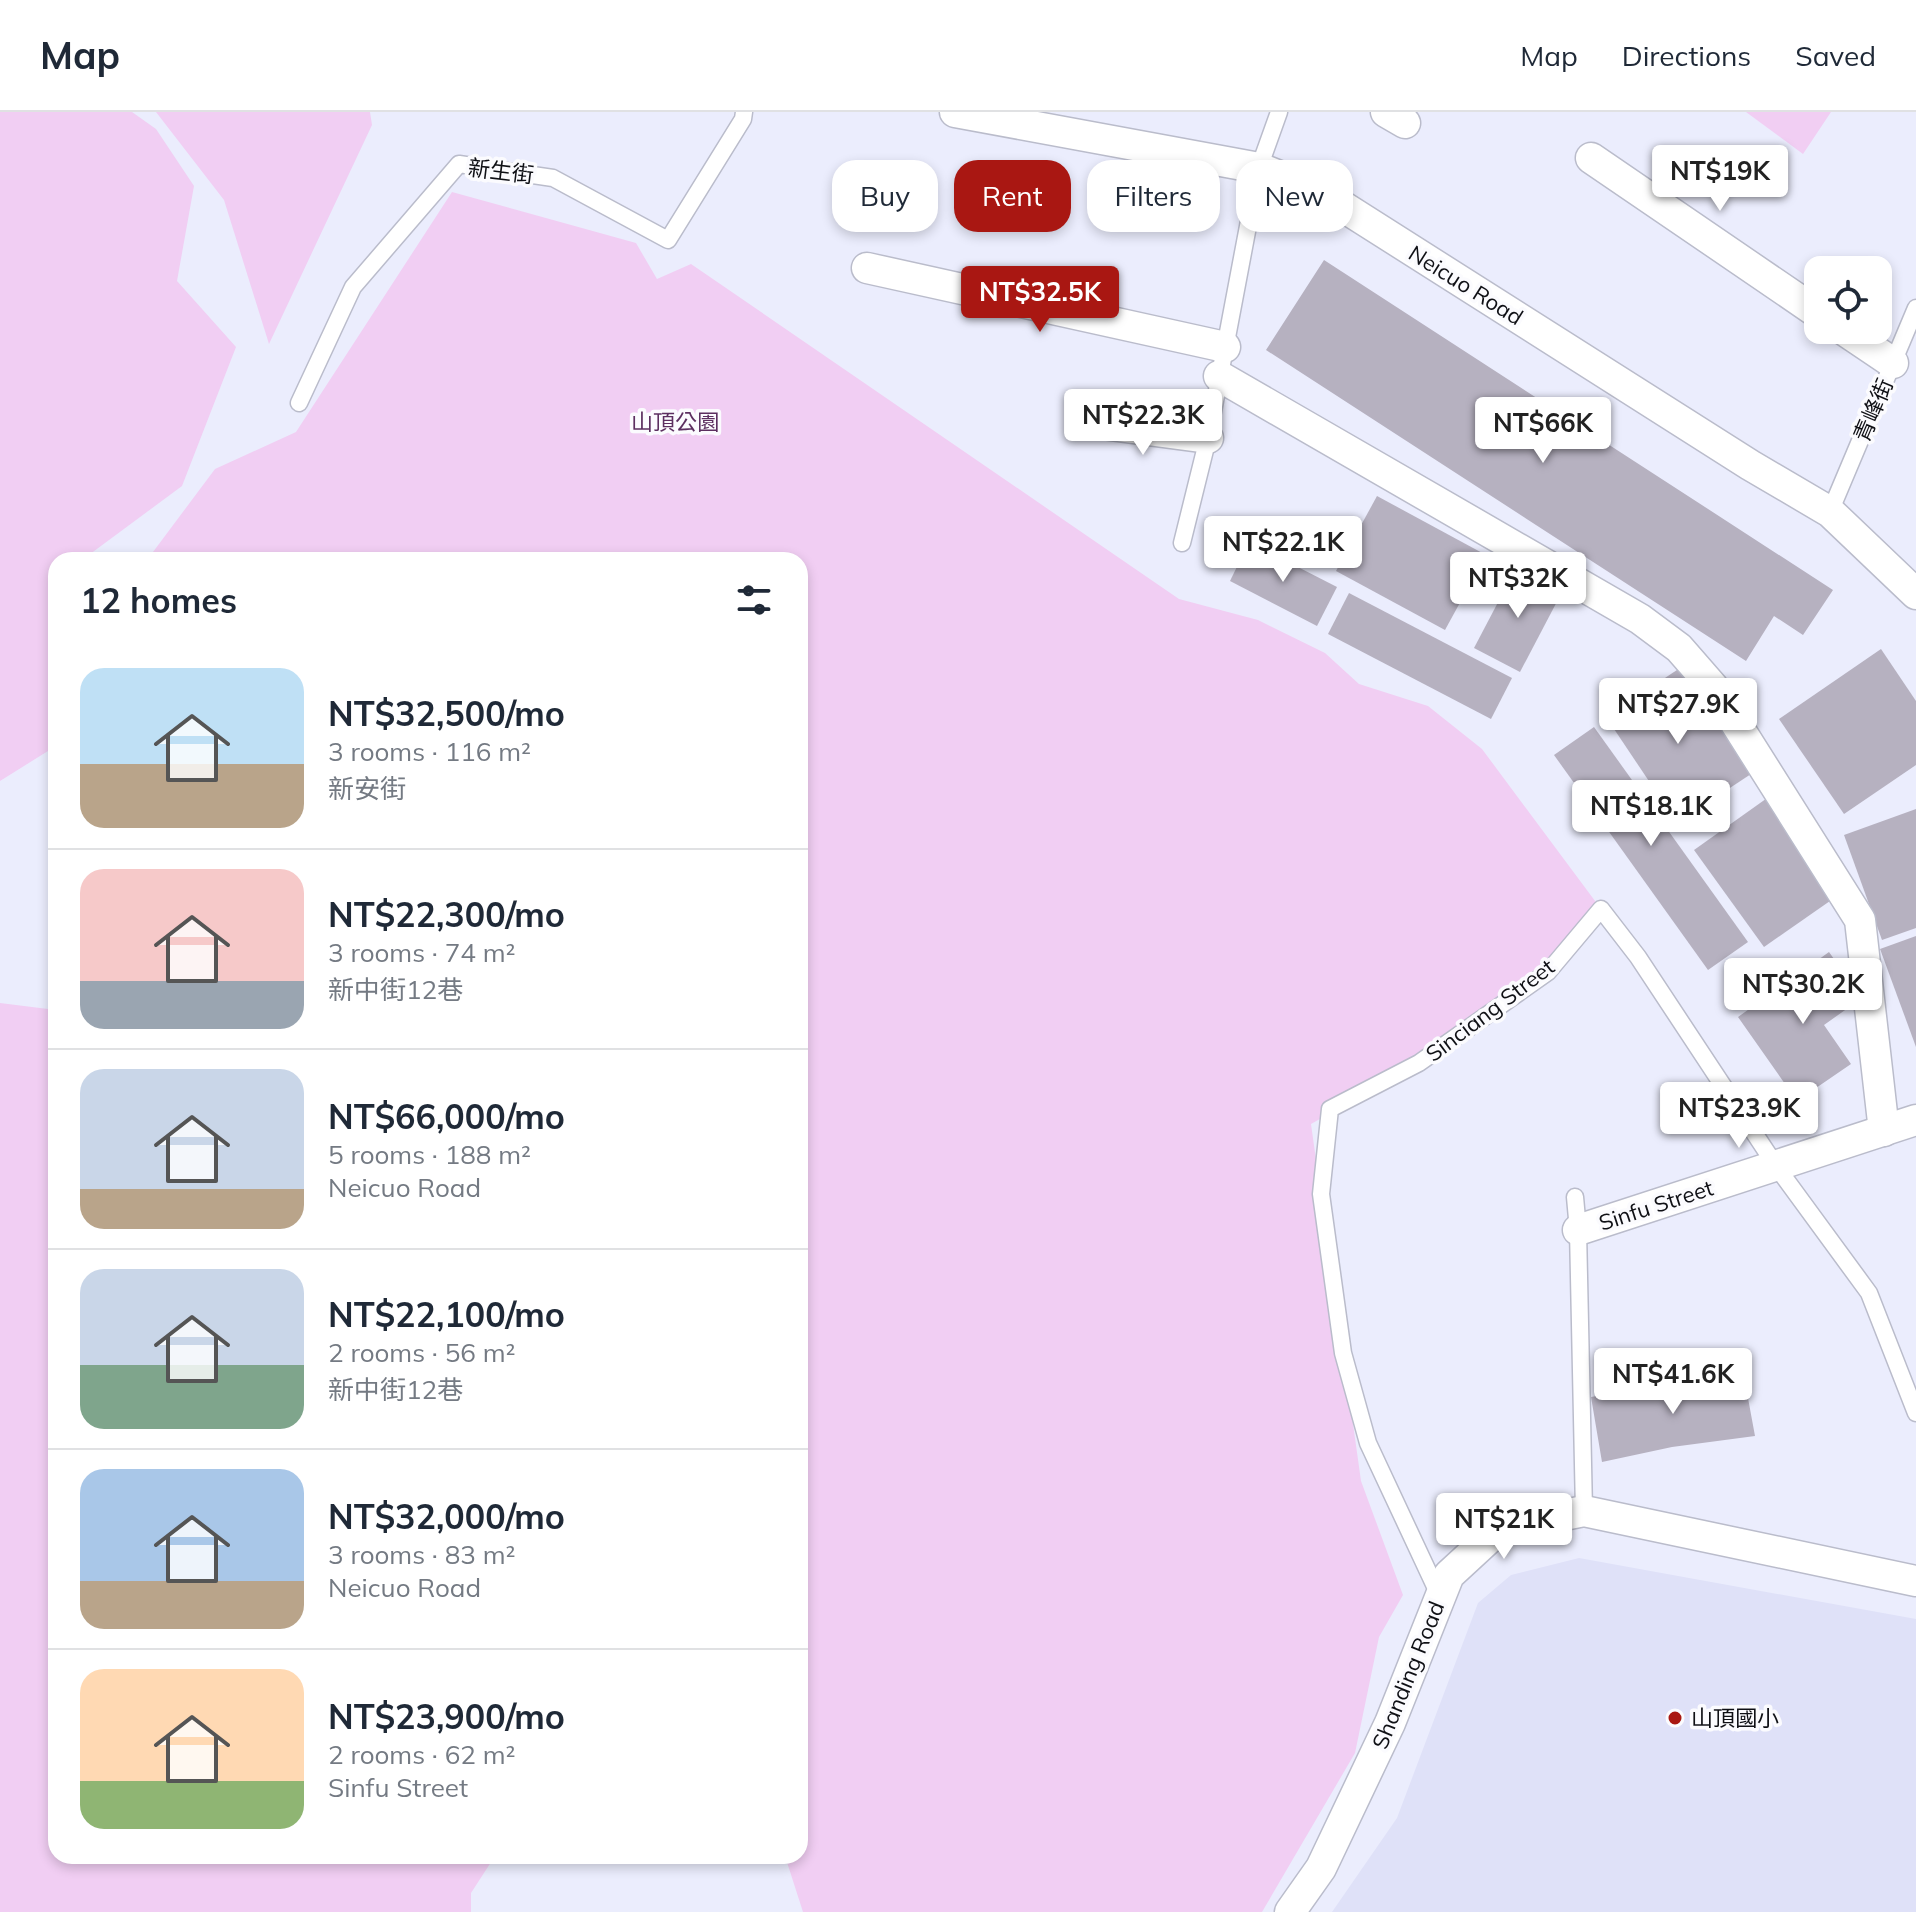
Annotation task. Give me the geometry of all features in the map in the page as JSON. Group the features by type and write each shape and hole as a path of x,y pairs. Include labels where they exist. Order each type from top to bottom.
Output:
{"street":[{"name":"Neicuo Road","path":"955,112 1236,164"},
{"path":"1591,158 1804,303"},
{"name":"Neicuo Road","path":"1353,213 1737,457 1830,512 1916,594"},
{"path":"867,268 1222,362 1640,619 1679,648 1713,687 1860,920 1884,1131"},
{"path":"1865,344 1893,363"},
{"path":"1087,422 1208,438"},
{"name":"Sinfu Street","path":"1578,1230 1916,1120"},
{"name":"Shanding Road","path":"1290,1912 1327,1855 1390,1723 1449,1575 1500,1528 1584,1511 1916,1581"}],"lane":[{"name":"新生街","path":"299,403 353,287 459,164 553,178 668,240 743,119 744,112"},
{"path":"1262,160 1279,112"},
{"path":"1182,543 1208,438 1247,232"},
{"name":"青峰街","path":"1830,512 1916,308"},
{"name":"Sinciang Street","path":"1440,1597 1368,1443 1343,1353 1321,1194 1330,1109 1419,1063 1548,972 1601,909 1638,957 1776,1166 1869,1293 1916,1413"},
{"path":"1575,1197 1584,1511"}],"shaded area":[{"name":"山頂國小","path":"1579,1558 1916,1619 1916,1912 1332,1912 1397,1818 1478,1603 1511,1575"}],"green space":[{"path":"0,112 132,112 156,129 194,186 177,281 236,347 182,486 93,552 48,552 48,751 0,781"},
{"path":"156,112 370,112 372,125 269,344 224,200"},
{"path":"1746,112 1831,112 1803,154"},
{"name":"山頂公園","path":"452,192 636,243 657,279 691,264 1179,599 1258,620 1325,653 1359,684 1428,706 1482,749 1601,909 1548,972 1419,1063 1311,1124 1361,1481 1403,1595 1379,1637 1355,1753 1262,1912 803,1912 788,1864 808,1864 808,552 153,552 215,469 296,432"},
{"path":"0,1003 48,1009 48,1864 490,1864 471,1893 471,1912 0,1912"}],"building":[{"path":"1324,260 1833,590 1803,635 1774,616 1746,661 1266,350"},
{"path":"1377,496 1486,555 1445,630 1336,571"},
{"path":"1249,542 1337,587 1317,626 1230,581"},
{"path":"1516,568 1562,592 1520,672 1474,648"},
{"path":"1349,593 1512,678 1491,719 1328,634"},
{"path":"1881,649 1916,701 1916,765 1844,814 1779,719"},
{"path":"1680,668 1751,774 1677,823 1606,717"},
{"path":"1594,727 1748,942 1708,970 1554,755"},
{"path":"1770,796 1840,894 1764,947 1694,850"},
{"path":"1916,809 1916,928 1882,940 1844,835"},
{"path":"1916,936 1916,1047 1880,949"},
{"path":"1829,952 1862,998 1824,1025 1851,1064 1797,1101 1738,1017"},
{"path":"1743,1371 1755,1436 1672,1447 1602,1462 1591,1397"}],"place":[{"name":"山頂國小","path":"1675,1718"}]}
